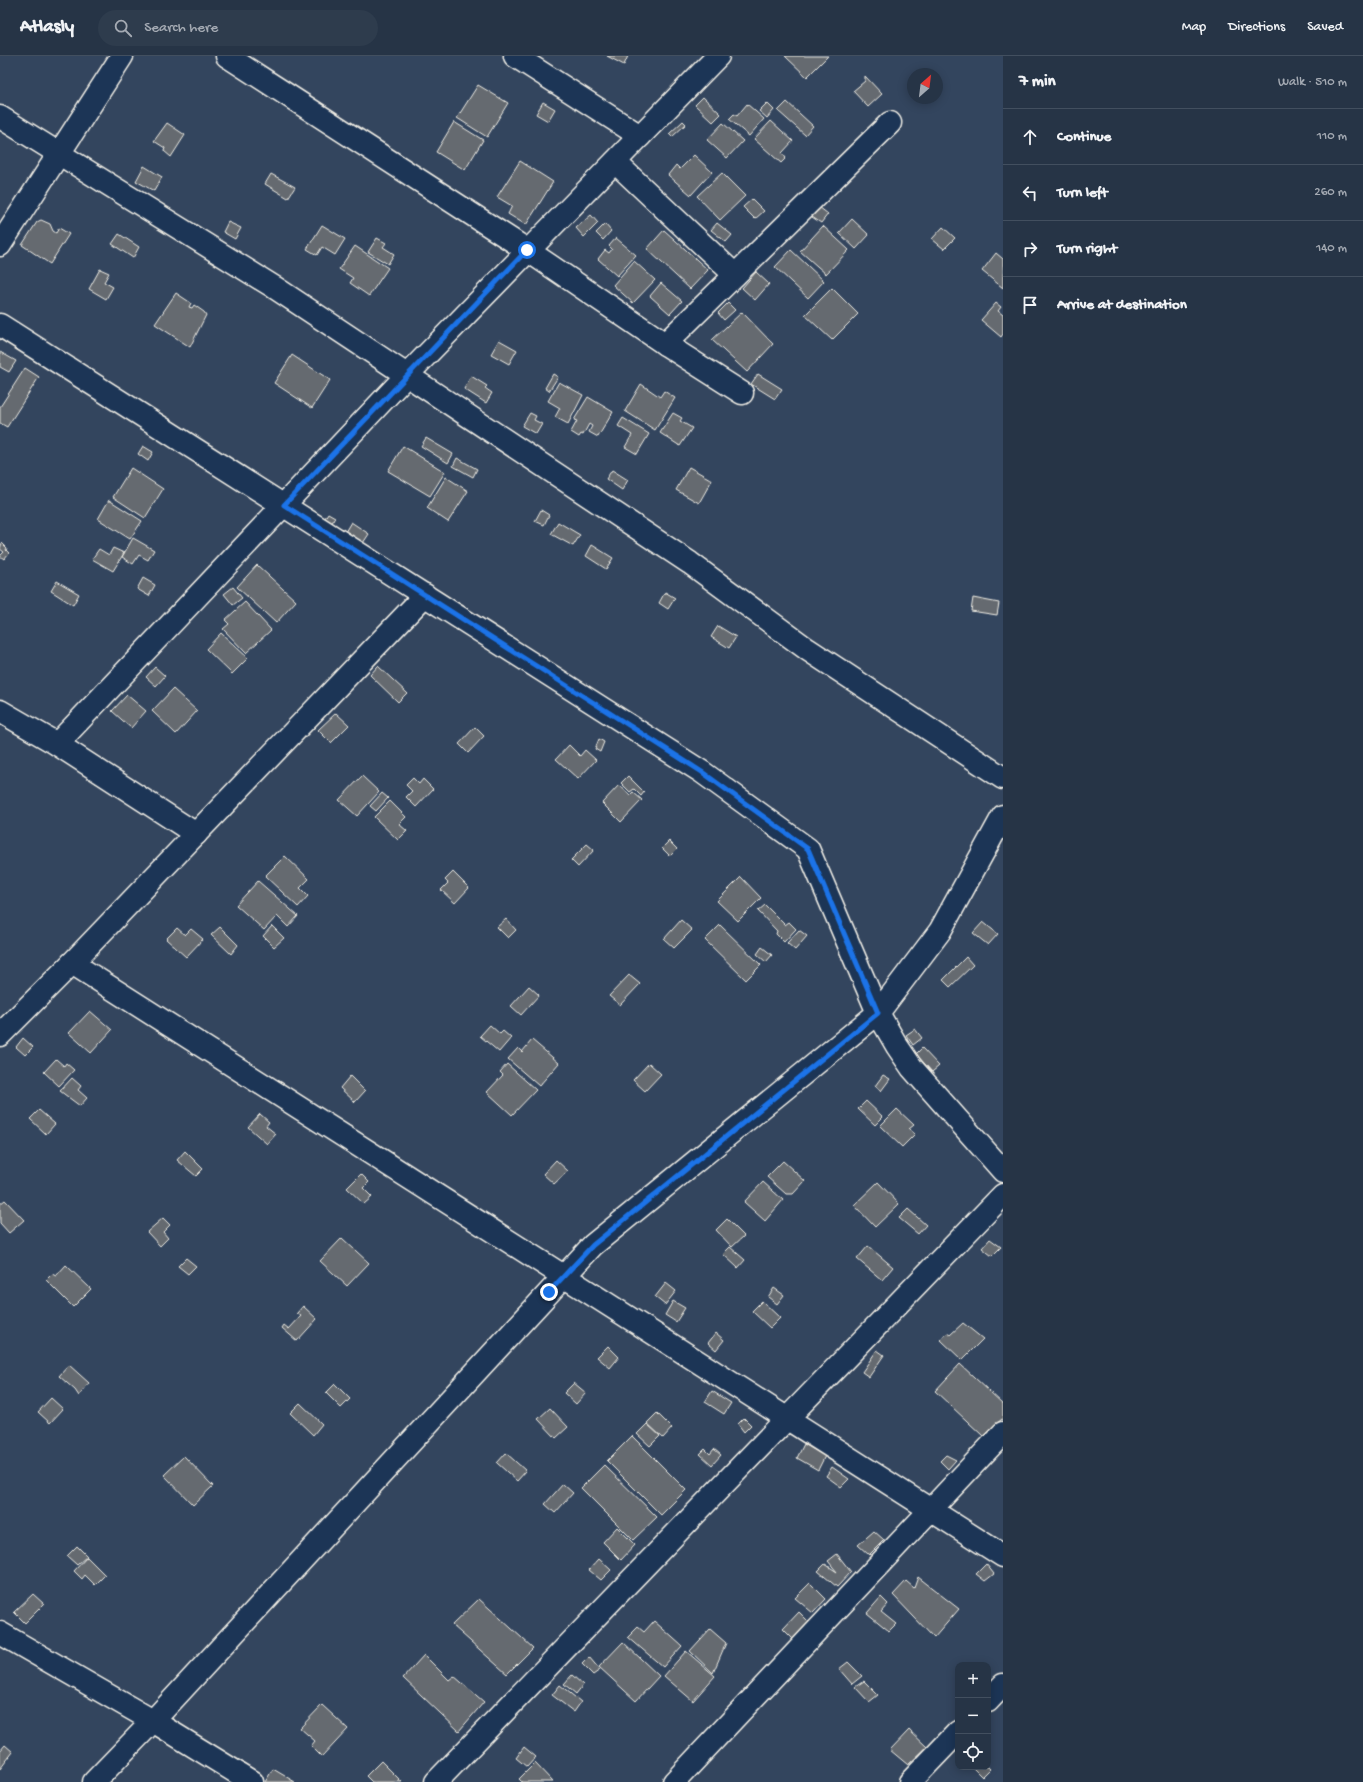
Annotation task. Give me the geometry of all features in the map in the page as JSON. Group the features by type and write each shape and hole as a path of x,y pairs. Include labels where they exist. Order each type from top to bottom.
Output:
{"street":[{"path":"0,245 122,56"},
{"path":"227,56 527,250 665,344 742,393"},
{"path":"515,56 640,136"},
{"path":"57,744 527,250 718,56"},
{"path":"0,117 268,283 690,563 807,649 1003,778"},
{"path":"665,344 890,123"},
{"path":"615,162 735,275"},
{"path":"0,325 702,772 808,849 878,1013 912,1068 1003,1171"},
{"path":"0,1035 72,963 425,595"},
{"path":"0,710 57,744 196,834"},
{"path":"94,1782 153,1721 593,1245 878,1013 940,931 1003,816"},
{"path":"72,963 1003,1556"},
{"path":"436,1782 1003,1195"},
{"path":"674,1782 1003,1433"},
{"path":"0,1633 153,1721 252,1782"},
{"path":"991,1698 1003,1686"},
{"path":"910,1782 956,1734"}],"building":[{"path":"607,56 628,56 624,65"},
{"path":"785,56 828,56 807,77"},
{"path":"865,76 882,94 868,107 853,91 865,81"},
{"path":"478,85 508,103 487,137 457,118"},
{"path":"703,97 721,114 713,122 695,105"},
{"path":"543,102 555,109 548,121 536,114"},
{"path":"787,102 813,126 805,135 778,111"},
{"path":"767,103 774,110 767,118 759,111"},
{"path":"747,104 764,119 749,136 729,119 734,114 737,116"},
{"path":"683,121 686,124 672,137 669,134"},
{"path":"771,121 793,141 782,153 786,158 781,163 754,139"},
{"path":"454,122 483,140 465,170 436,152"},
{"path":"167,123 185,135 171,157 164,151 165,148 154,141"},
{"path":"723,123 743,141 727,158 707,140"},
{"path":"694,155 712,172 691,195 668,175 676,165 680,169"},
{"path":"520,161 553,182 526,225 508,214 512,206 497,197"},
{"path":"144,166 162,177 154,191 136,181"},
{"path":"722,173 745,196 720,220 697,196"},
{"path":"271,174 295,187 288,198 265,184"},
{"path":"752,199 764,211 755,219 743,207"},
{"path":"819,207 828,214 821,223 812,217"},
{"path":"591,215 598,223 584,237 576,228"},
{"path":"852,219 869,235 856,249 839,233"},
{"path":"41,220 50,224 53,231 56,233 59,228 69,234 50,264 22,245 37,222"},
{"path":"228,222 241,228 235,239 223,232"},
{"path":"717,223 732,235 726,242 711,230"},
{"path":"605,224 611,231 603,240 596,233"},
{"path":"322,225 345,239 335,255 322,247 317,255 307,249"},
{"path":"823,226 849,250 826,274 800,251"},
{"path":"943,227 955,238 944,249 932,239"},
{"path":"664,230 708,270 690,289 647,249"},
{"path":"119,234 139,247 133,258 112,244"},
{"path":"377,238 386,243 383,247 394,254 388,264 368,252"},
{"path":"616,238 636,255 617,276 598,259 605,250 609,253 612,249 609,246"},
{"path":"355,246 388,268 369,296 350,283 353,278 339,269"},
{"path":"791,250 824,281 808,298 775,267"},
{"path":"996,253 1003,259 1003,288 982,271"},
{"path":"634,261 655,280 633,303 613,285"},
{"path":"100,269 109,273 104,282 113,287 106,299 89,289"},
{"path":"756,272 769,284 755,300 742,288"},
{"path":"661,283 682,301 670,314 650,296"},
{"path":"832,288 858,314 832,340 805,315"},
{"path":"176,293 191,303 189,307 192,308 194,305 206,315 190,347 155,324"},
{"path":"728,303 735,310 724,320 718,313"},
{"path":"996,303 1001,307 998,311 1003,315 1003,334 1001,337 981,320"},
{"path":"742,312 773,344 747,372 712,340"},
{"path":"499,340 517,350 509,364 491,354"},
{"path":"0,352 16,361 9,372 0,367"},
{"path":"292,355 330,380 312,408 274,383"},
{"path":"25,368 39,377 7,427 0,423 0,407"},
{"path":"553,374 558,377 549,391 545,388"},
{"path":"758,374 782,389 775,399 751,384"},
{"path":"471,376 487,386 485,388 492,393 486,403 464,389"},
{"path":"559,382 583,395 568,424 555,417 560,408 548,401"},
{"path":"641,384 660,397 664,391 675,398 655,430 625,411"},
{"path":"588,397 613,412 598,437 589,432 592,426 589,424 583,435 581,434 579,437 571,432 577,421 574,420"},
{"path":"530,413 536,416 534,420 542,424 536,434 522,426"},
{"path":"673,413 682,418 680,421 692,428 680,446 660,433"},
{"path":"623,418 649,434 637,454 625,447 632,435 618,426"},
{"path":"426,438 453,454 448,463 421,446"},
{"path":"143,446 153,452 148,461 138,454"},
{"path":"403,446 445,472 430,496 388,471"},
{"path":"457,458 477,469 473,477 453,466"},
{"path":"689,467 712,480 699,503 676,490"},
{"path":"131,468 163,489 145,518 113,497"},
{"path":"612,470 628,480 622,490 606,479"},
{"path":"446,477 468,491 448,522 427,508"},
{"path":"109,500 142,521 130,539 98,519"},
{"path":"541,510 549,515 544,525 535,521"},
{"path":"328,513 335,517 332,523 325,518"},
{"path":"351,522 369,534 363,543 345,532"},
{"path":"558,522 580,535 573,546 551,534"},
{"path":"133,538 154,550 148,560 139,555 133,564 122,557"},
{"path":"2,543 7,548 6,550 9,553 4,559 0,556 4,552 0,549"},
{"path":"592,545 613,558 606,569 586,556"},
{"path":"113,548 124,553 113,571 92,559 99,549 109,555"},
{"path":"257,565 296,601 276,623 237,587"},
{"path":"143,578 155,585 149,596 137,589"},
{"path":"57,581 79,594 73,605 51,591"},
{"path":"233,587 242,598 233,605 224,594"},
{"path":"665,592 675,598 668,609 659,603"},
{"path":"973,598 999,603 997,615 971,611"},
{"path":"245,602 271,630 246,653 223,629 229,624 225,620"},
{"path":"718,626 736,637 729,648 711,637"},
{"path":"221,633 248,658 232,674 206,649"},
{"path":"378,666 407,693 398,702 370,675"},
{"path":"155,667 165,676 156,686 146,677"},
{"path":"173,689 197,711 176,734 152,711"},
{"path":"127,695 146,711 131,728 112,711"},
{"path":"336,713 349,725 331,743 318,730"},
{"path":"475,727 484,736 468,753 459,744"},
{"path":"599,739 604,742 600,752 595,749"},
{"path":"569,745 580,756 585,750 596,760 578,779 556,759"},
{"path":"362,776 379,792 357,816 339,800"},
{"path":"628,776 644,792 641,796 634,789 630,792 621,783"},
{"path":"413,778 419,784 423,779 433,789 416,807 406,797 412,791 406,785"},
{"path":"619,785 630,795 633,792 642,800 621,822 602,803"},
{"path":"382,793 388,798 376,811 370,806"},
{"path":"390,801 406,817 399,824 407,831 398,840 374,817"},
{"path":"669,841 677,849 670,856 662,848"},
{"path":"587,844 594,850 578,867 571,860"},
{"path":"285,856 309,879 300,888 308,896 298,907 265,876"},
{"path":"453,872 469,888 455,903 441,890 448,883 445,880"},
{"path":"741,877 761,898 738,921 717,901"},
{"path":"258,881 298,916 288,927 277,916 264,930 236,905"},
{"path":"765,905 785,925 789,922 796,929 784,942 776,934 777,931 758,911"},
{"path":"506,919 516,930 508,938 497,927"},
{"path":"681,920 692,930 674,948 664,939"},
{"path":"983,922 998,934 988,945 973,933"},
{"path":"720,925 761,965 746,980 705,940"},
{"path":"272,926 284,938 274,947 263,936"},
{"path":"220,927 238,945 231,954 211,935"},
{"path":"177,928 185,935 191,929 203,939 186,957 166,939"},
{"path":"799,930 807,936 795,950 787,943"},
{"path":"762,947 772,955 766,962 757,954"},
{"path":"966,957 973,965 950,987 943,980"},
{"path":"629,975 640,984 620,1005 609,996"},
{"path":"529,986 539,995 521,1015 511,1006"},
{"path":"90,1011 112,1030 91,1053 69,1033"},
{"path":"490,1025 500,1034 503,1031 511,1038 499,1052 480,1036"},
{"path":"915,1029 922,1038 913,1045 906,1035"},
{"path":"23,1038 33,1047 25,1055 16,1047"},
{"path":"532,1040 559,1063 539,1086 508,1059 518,1048 522,1052"},
{"path":"922,1048 939,1066 932,1072 916,1054"},
{"path":"56,1059 64,1066 66,1063 74,1070 59,1086 44,1072"},
{"path":"649,1063 661,1074 645,1091 633,1080"},
{"path":"507,1064 536,1090 512,1115 487,1092 503,1075 500,1072"},
{"path":"883,1075 890,1079 881,1091 875,1086"},
{"path":"350,1076 365,1091 355,1102 340,1088"},
{"path":"72,1078 81,1086 78,1090 87,1098 80,1106 60,1091"},
{"path":"866,1101 883,1117 875,1125 858,1109"},
{"path":"897,1109 914,1125 909,1129 915,1134 902,1147 880,1126"},
{"path":"39,1110 55,1124 46,1134 30,1119"},
{"path":"260,1114 269,1122 266,1126 276,1134 267,1144 248,1127"},
{"path":"185,1151 203,1169 196,1176 177,1160"},
{"path":"556,1160 568,1171 554,1184 543,1174"},
{"path":"783,1161 805,1181 793,1194 786,1194 767,1177"},
{"path":"361,1174 369,1182 363,1188 372,1197 364,1204 347,1188"},
{"path":"763,1182 783,1200 765,1221 744,1202"},
{"path":"878,1182 899,1204 875,1227 854,1205"},
{"path":"5,1200 24,1220 9,1233 0,1223 0,1204"},
{"path":"908,1209 926,1225 918,1234 899,1218"},
{"path":"163,1218 170,1225 163,1232 168,1238 160,1246 147,1232"},
{"path":"727,1219 744,1236 732,1247 716,1230"},
{"path":"342,1238 369,1263 347,1286 320,1261"},
{"path":"990,1239 1001,1247 992,1256 982,1248"},
{"path":"868,1246 893,1267 882,1280 857,1259"},
{"path":"730,1247 745,1260 738,1268 723,1254"},
{"path":"186,1258 196,1266 188,1274 178,1266"},
{"path":"66,1265 91,1289 73,1307 46,1280 52,1274 56,1276"},
{"path":"666,1283 676,1291 665,1305 655,1297"},
{"path":"774,1288 784,1295 777,1304 768,1297"},
{"path":"673,1301 685,1308 676,1322 665,1315"},
{"path":"762,1301 780,1318 770,1328 752,1311"},
{"path":"303,1306 317,1319 297,1341 282,1328 284,1325 289,1329 301,1316 297,1313"},
{"path":"963,1323 983,1339 962,1360 941,1340 947,1333 950,1335"},
{"path":"716,1333 724,1340 716,1350 708,1343"},
{"path":"608,1346 619,1357 610,1368 597,1357"},
{"path":"877,1350 884,1355 869,1377 862,1372"},
{"path":"960,1364 1003,1404 1003,1418 983,1436 935,1391"},
{"path":"69,1365 89,1383 79,1396 75,1390 59,1376"},
{"path":"574,1383 586,1393 576,1404 564,1393"},
{"path":"335,1384 350,1399 341,1408 326,1393"},
{"path":"712,1391 731,1403 724,1414 705,1402"},
{"path":"51,1398 63,1409 50,1423 38,1412"},
{"path":"300,1403 322,1424 313,1435 290,1413"},
{"path":"550,1408 568,1427 556,1438 538,1419"},
{"path":"657,1413 672,1428 663,1438 647,1423"},
{"path":"744,1418 751,1425 744,1432 738,1424"},
{"path":"647,1424 660,1436 650,1446 637,1434"},
{"path":"632,1436 686,1490 661,1515 607,1461"},
{"path":"804,1444 825,1456 818,1470 797,1458"},
{"path":"705,1449 710,1454 714,1449 721,1455 712,1465 700,1454"},
{"path":"506,1453 526,1471 517,1481 497,1463"},
{"path":"946,1455 956,1460 948,1469 940,1461"},
{"path":"184,1456 213,1486 193,1505 164,1475"},
{"path":"604,1465 657,1517 633,1540 581,1488"},
{"path":"832,1467 849,1479 841,1487 826,1476"},
{"path":"563,1484 573,1493 555,1513 545,1504"},
{"path":"617,1527 635,1545 621,1560 603,1542"},
{"path":"874,1531 884,1540 869,1555 858,1545"},
{"path":"77,1546 87,1556 77,1565 67,1556"},
{"path":"837,1554 851,1572 837,1587 818,1571 825,1564 837,1572 828,1561"},
{"path":"87,1557 105,1575 95,1585 85,1575 82,1579 74,1571"},
{"path":"599,1559 611,1570 601,1580 589,1570"},
{"path":"986,1564 994,1574 985,1581 976,1574"},
{"path":"918,1577 959,1609 934,1638 893,1595 906,1581 914,1588"},
{"path":"810,1583 826,1599 813,1613 795,1598"},
{"path":"33,1594 44,1604 25,1623 14,1612"},
{"path":"881,1597 888,1604 881,1612 896,1624 889,1631 867,1613"},
{"path":"479,1599 533,1648 507,1674 452,1625"},
{"path":"799,1612 810,1623 794,1640 783,1629"},
{"path":"654,1621 682,1646 663,1667 628,1637 638,1627 644,1632"},
{"path":"710,1629 726,1643 713,1673 690,1651"},
{"path":"623,1642 659,1676 636,1701 599,1667"},
{"path":"686,1651 715,1676 693,1701 664,1676"},
{"path":"424,1655 449,1680 454,1676 484,1702 459,1731 403,1678"},
{"path":"589,1657 600,1670 593,1675 582,1664"},
{"path":"848,1662 862,1676 852,1684 839,1669"},
{"path":"572,1675 583,1685 576,1694 564,1684"},
{"path":"864,1681 878,1695 869,1702 855,1687"},
{"path":"560,1685 581,1702 574,1712 552,1695"},
{"path":"322,1705 348,1729 322,1757 311,1746 315,1741 300,1728"},
{"path":"909,1730 927,1747 908,1765 890,1750"},
{"path":"5,1745 13,1752 0,1769 0,1751"},
{"path":"524,1747 536,1757 527,1767 516,1758"},
{"path":"381,1761 402,1782 372,1782 366,1776"},
{"path":"535,1763 553,1782 522,1782 519,1779"},
{"path":"273,1769 295,1782 265,1782"},
{"path":"975,1770 989,1770 982,1777"}],"route":[{"path":"527,250 284,505 702,772 808,849 878,1013 593,1245 549,1292"}]}
